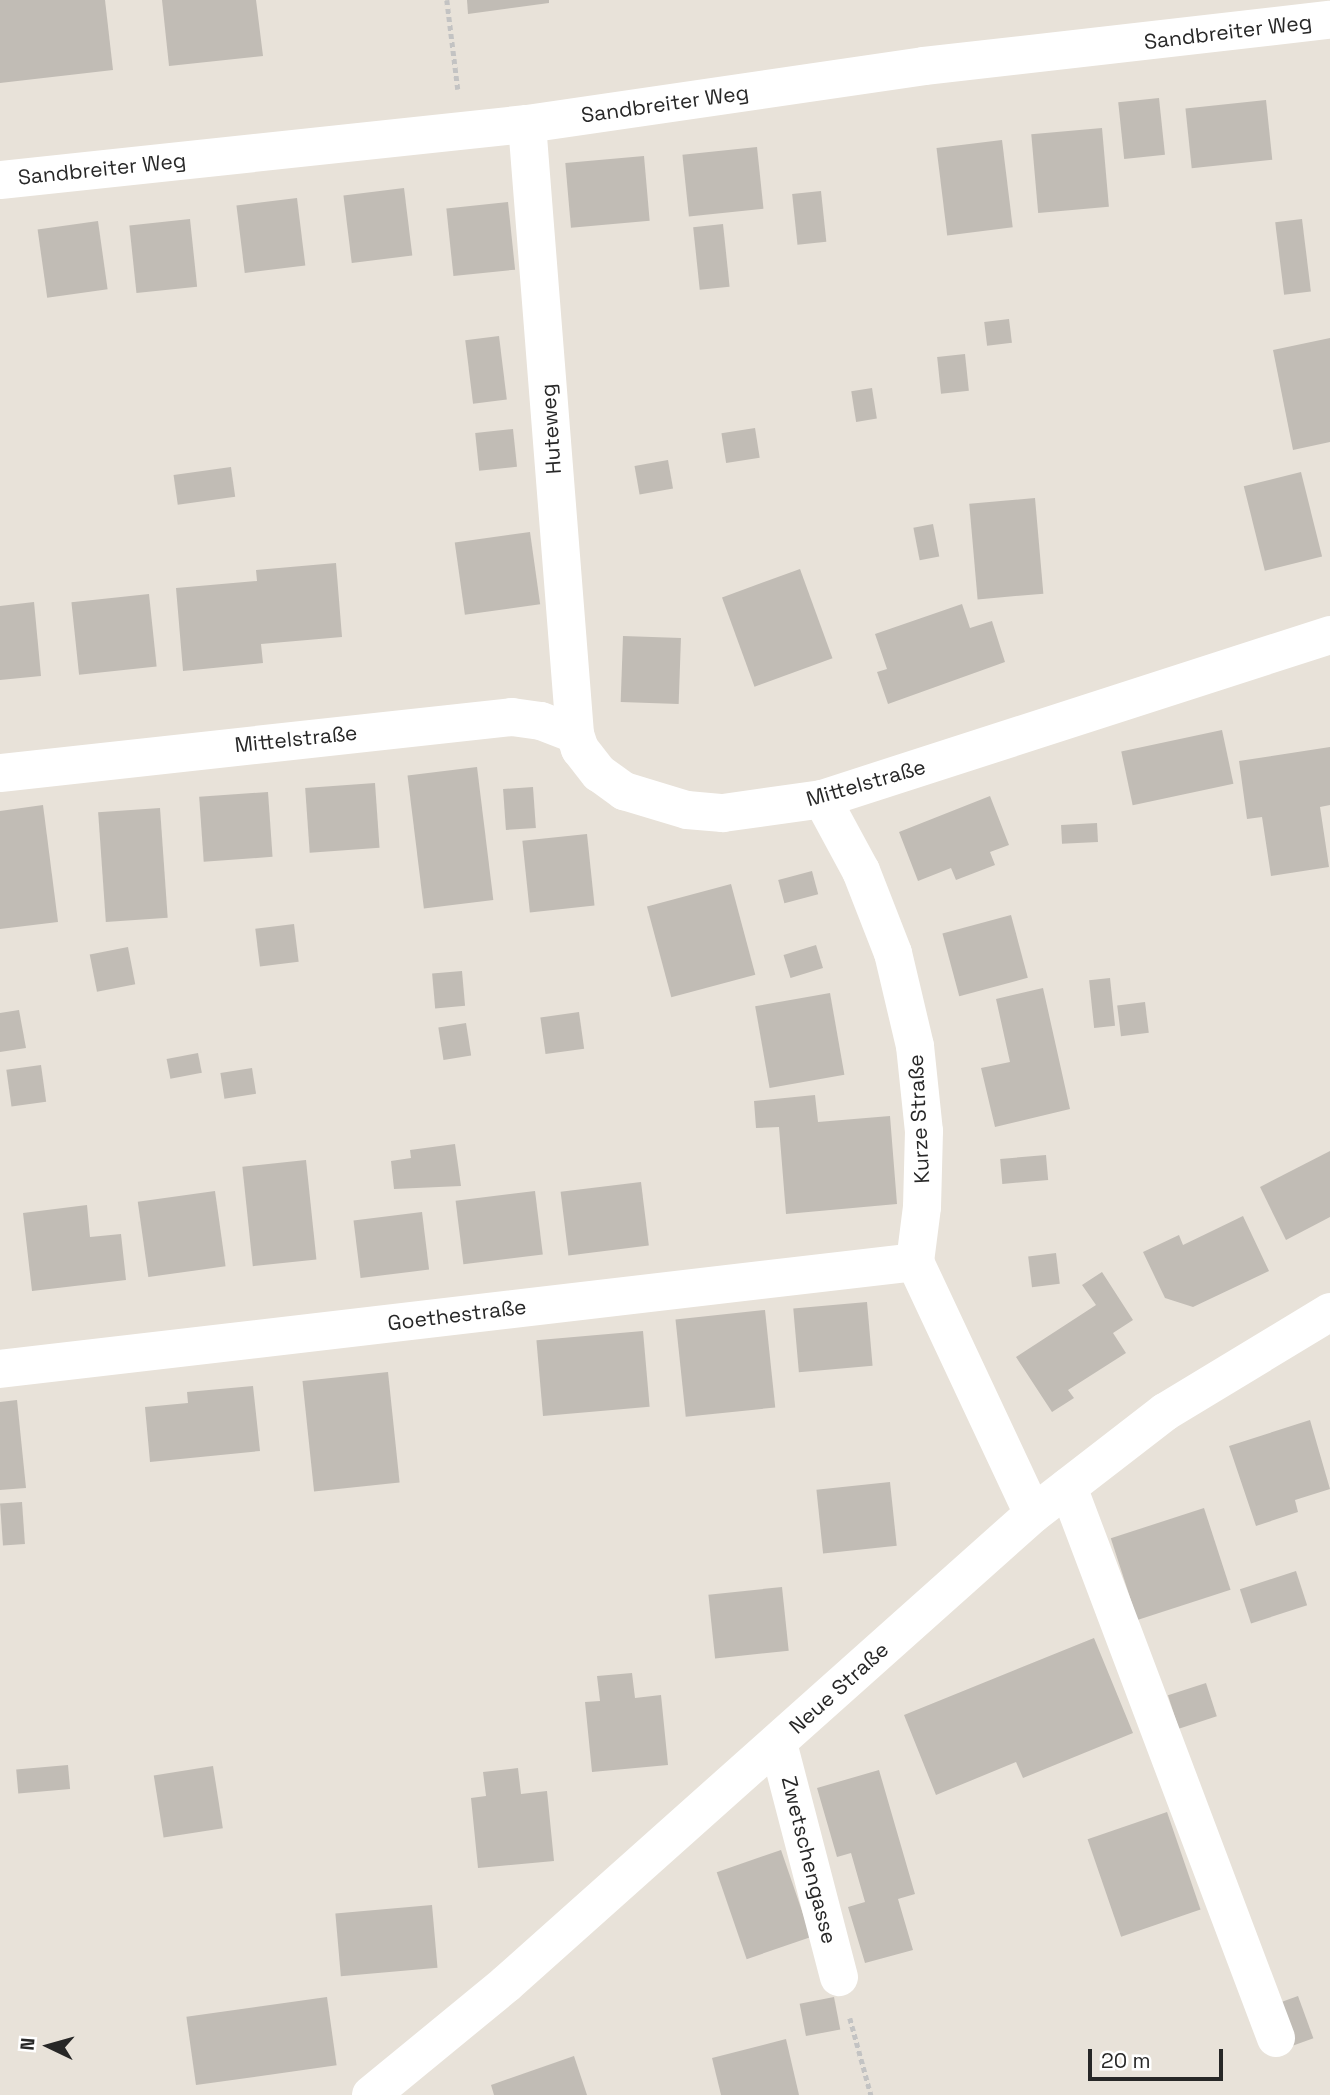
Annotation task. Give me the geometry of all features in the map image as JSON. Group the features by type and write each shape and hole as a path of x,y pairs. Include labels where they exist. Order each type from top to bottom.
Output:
{"street":[{"name":"Sandbreiter Weg","path":"0,180 527,124 923,66 1330,20"},
{"name":"Huteweg","path":"527,124 575,734"},
{"name":"Mittelstraße","path":"0,772 480,719 541,721 575,734 580,749 599,773 624,792 675,807 723,813 822,799 1330,635"},
{"name":"Kurze Straße","path":"822,799 861,871 888,941 915,1046 924,1131 922,1207 915,1262"},
{"name":"Goethestraße","path":"0,1369 915,1262"},
{"path":"915,1262 1033,1514"},
{"name":"Neue Straße","path":"371,2095 506,1984 1033,1514 1165,1412 1330,1312"},
{"path":"1068,1487 1276,2038"},
{"name":"Zwetschengasse","path":"778,1743 839,1977"}],"path":[{"path":"447,0 463,131"},
{"path":"839,1977 871,2095"}],"building":[{"path":"0,0 105,0 113,70 0,83"},
{"path":"162,0 256,0 263,56 169,66"},
{"path":"467,0 549,0 549,3 468,14"},
{"path":"1159,98 1165,155 1124,159 1118,102"},
{"path":"1266,100 1272,160 1192,168 1185,108"},
{"path":"1102,128 1109,207 1038,213 1031,134"},
{"path":"1002,140 1013,227 947,235 936,148"},
{"path":"757,147 763,209 689,216 682,155"},
{"path":"644,156 650,221 571,228 565,163"},
{"path":"404,188 412,255 352,263 343,195"},
{"path":"821,191 826,242 797,245 792,194"},
{"path":"297,198 305,265 245,273 236,205"},
{"path":"508,202 515,270 453,276 446,208"},
{"path":"190,219 197,287 136,293 129,225"},
{"path":"1302,219 1311,291 1284,295 1275,222"},
{"path":"98,221 108,289 47,298 38,229"},
{"path":"723,224 730,287 700,290 693,227"},
{"path":"1009,319 1012,343 987,346 984,322"},
{"path":"499,336 507,400 473,404 465,340"},
{"path":"1330,338 1330,442 1293,450 1273,350"},
{"path":"965,354 969,391 941,394 937,357"},
{"path":"872,388 877,419 856,422 851,391"},
{"path":"755,428 760,458 726,463 721,433"},
{"path":"513,429 517,467 479,471 475,433"},
{"path":"668,460 673,489 640,494 635,466"},
{"path":"231,467 235,497 178,505 174,475"},
{"path":"1301,472 1322,556 1265,571 1244,486"},
{"path":"1035,498 1043,594 978,599 969,504"},
{"path":"933,524 939,556 920,560 913,528"},
{"path":"530,532 540,604 465,615 455,543"},
{"path":"336,563 342,637 261,644 263,663 183,671 176,588 257,581 256,570"},
{"path":"800,569 832,658 754,687 722,597"},
{"path":"149,594 157,667 79,675 71,602"},
{"path":"34,602 41,676 0,680 0,606"},
{"path":"962,604 970,628 992,621 1005,662 888,704 877,672 887,669 875,634"},
{"path":"623,636 681,638 679,704 621,702"},
{"path":"1222,730 1233,784 1133,805 1121,751"},
{"path":"1330,747 1330,805 1320,807 1329,867 1271,876 1262,817 1247,819 1239,761"},
{"path":"477,767 493,900 424,909 408,776"},
{"path":"375,783 380,848 310,853 305,788"},
{"path":"533,787 536,828 506,830 503,789"},
{"path":"268,792 273,857 204,862 199,797"},
{"path":"990,796 1009,845 990,852 995,865 956,880 951,868 918,881 899,832"},
{"path":"43,805 58,922 0,929 0,811"},
{"path":"160,808 168,918 106,922 98,812"},
{"path":"1097,823 1098,842 1062,844 1061,825"},
{"path":"587,834 595,906 530,912 522,841"},
{"path":"812,871 818,894 784,903 778,880"},
{"path":"731,884 755,975 671,997 647,907"},
{"path":"1011,915 1028,978 959,996 942,933"},
{"path":"294,924 299,962 260,966 255,929"},
{"path":"816,945 823,968 791,978 783,955"},
{"path":"128,947 135,984 97,992 90,954"},
{"path":"462,971 465,1006 435,1008 432,974"},
{"path":"1110,978 1115,1026 1094,1028 1089,980"},
{"path":"1043,988 1070,1109 995,1127 981,1068 1010,1062 996,999"},
{"path":"830,993 844,1075 770,1088 755,1006"},
{"path":"1145,1002 1149,1033 1121,1036 1117,1005"},
{"path":"19,1010 26,1048 0,1052 0,1013"},
{"path":"579,1012 584,1049 546,1054 540,1017"},
{"path":"466,1023 471,1056 444,1060 438,1027"},
{"path":"198,1053 202,1073 170,1079 167,1059"},
{"path":"41,1065 46,1102 11,1107 6,1070"},
{"path":"252,1068 256,1094 224,1099 220,1073"},
{"path":"815,1095 818,1122 890,1116 897,1204 786,1214 779,1127 756,1128 754,1101"},
{"path":"455,1144 461,1186 394,1189 391,1161 411,1158 410,1150"},
{"path":"1330,1151 1330,1217 1286,1240 1260,1187"},
{"path":"1046,1155 1048,1180 1002,1184 1000,1159"},
{"path":"306,1160 316,1259 253,1266 242,1167"},
{"path":"641,1182 649,1246 568,1255 561,1192"},
{"path":"215,1191 226,1266 148,1277 138,1202"},
{"path":"535,1191 543,1255 463,1264 456,1201"},
{"path":"87,1205 90,1237 121,1234 126,1280 32,1291 23,1213"},
{"path":"422,1212 429,1270 361,1278 354,1220"},
{"path":"1243,1216 1269,1271 1193,1307 1165,1298 1143,1252 1179,1235 1183,1245"},
{"path":"1056,1253 1060,1284 1032,1287 1028,1256"},
{"path":"1102,1272 1133,1320 1113,1333 1126,1353 1068,1390 1074,1398 1052,1412 1016,1357 1096,1305 1082,1285"},
{"path":"867,1302 873,1366 799,1372 793,1308"},
{"path":"765,1310 775,1407 686,1417 675,1319"},
{"path":"643,1331 650,1407 543,1416 536,1340"},
{"path":"388,1372 400,1482 314,1491 302,1381"},
{"path":"253,1386 260,1451 150,1462 145,1407 188,1403 187,1392"},
{"path":"17,1400 26,1488 0,1490 0,1402"},
{"path":"1310,1420 1330,1489 1295,1500 1298,1512 1256,1526 1229,1446"},
{"path":"890,1482 897,1546 823,1553 816,1490"},
{"path":"22,1502 25,1544 3,1545 0,1504"},
{"path":"1204,1508 1231,1590 1137,1620 1111,1538"},
{"path":"1296,1571 1307,1605 1251,1623 1240,1589"},
{"path":"782,1587 789,1651 715,1658 708,1595"},
{"path":"1094,1638 1133,1733 1023,1778 1016,1762 936,1795 904,1715"},
{"path":"632,1673 635,1698 661,1695 668,1765 592,1772 585,1702 600,1701 597,1676"},
{"path":"1206,1683 1217,1716 1179,1729 1168,1695"},
{"path":"68,1765 70,1789 18,1793 16,1770"},
{"path":"213,1766 223,1828 164,1838 154,1775"},
{"path":"518,1768 521,1794 547,1791 554,1861 478,1868 471,1798 486,1796 483,1772"},
{"path":"879,1770 915,1894 898,1899 913,1950 865,1963 848,1907 865,1902 851,1853 837,1857 817,1788"},
{"path":"1167,1812 1201,1909 1121,1937 1088,1839"},
{"path":"781,1850 811,1937 747,1959 717,1872"},
{"path":"432,1905 437,1968 341,1976 335,1913"},
{"path":"1298,1996 1313,2038 1287,2048 1272,2006"},
{"path":"327,1997 337,2065 196,2085 186,2017"},
{"path":"834,1997 840,2029 806,2036 800,2004"},
{"path":"786,2039 799,2095 721,2095 712,2058"},
{"path":"574,2056 587,2095 494,2095 491,2085"}]}
